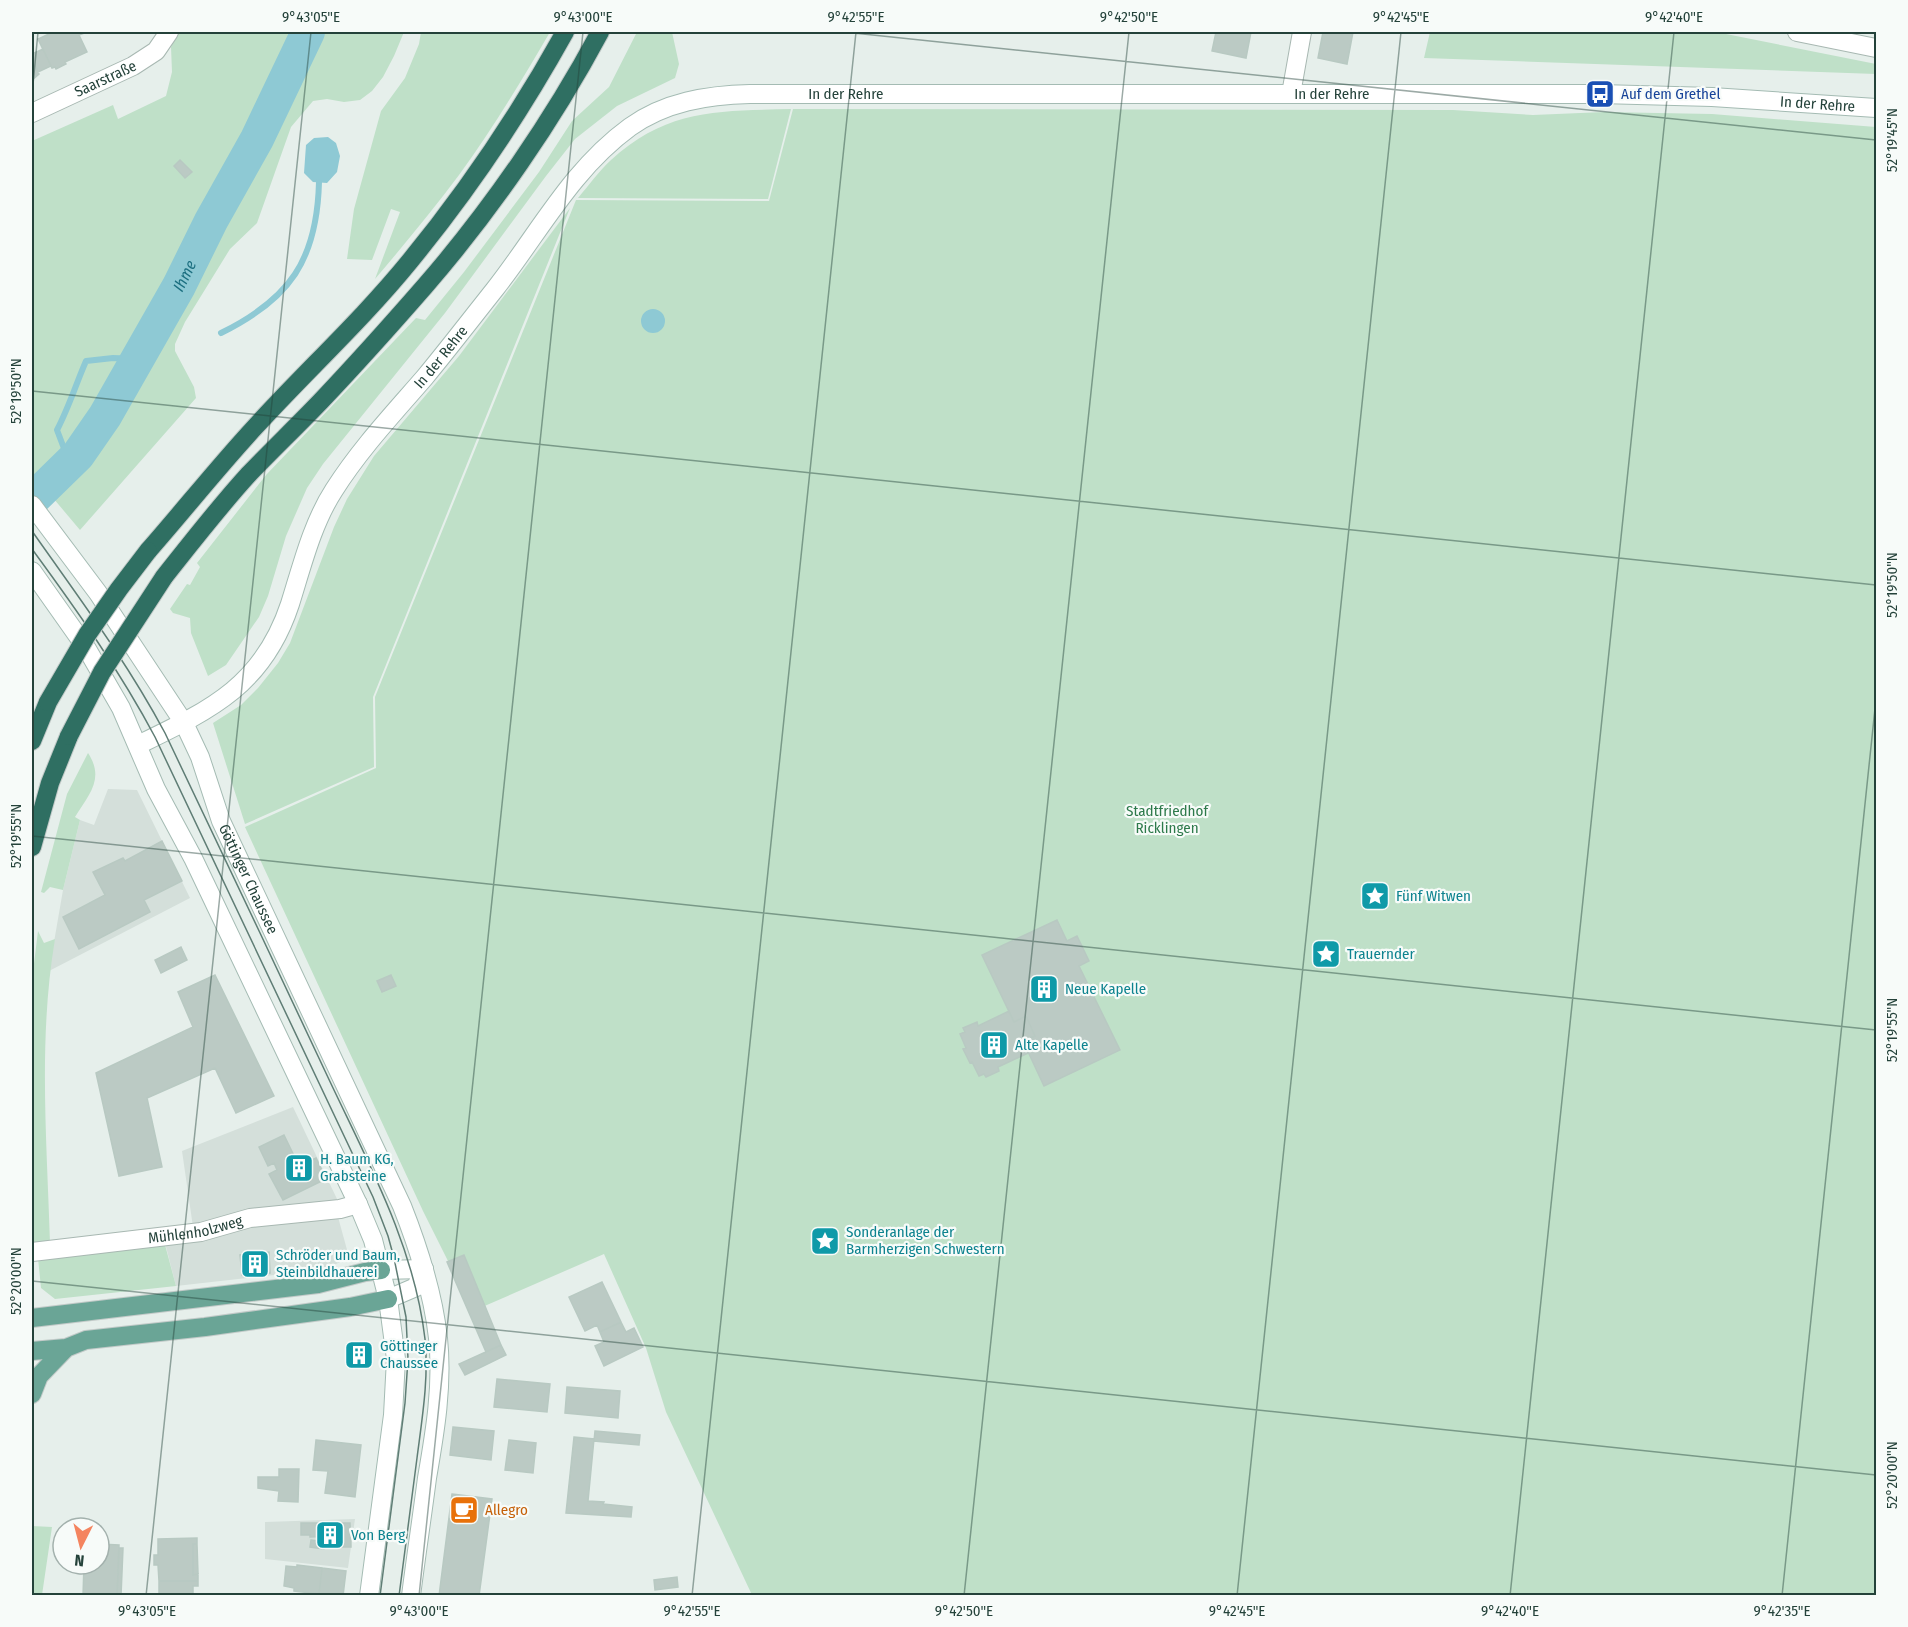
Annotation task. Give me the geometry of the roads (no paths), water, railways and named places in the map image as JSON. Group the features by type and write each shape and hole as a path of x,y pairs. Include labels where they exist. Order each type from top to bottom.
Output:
{"highway":[{"path":"32,741 48,702 87,635 118,588 254,427 355,324 410,262 472,182 539,79 565,32"},
{"path":"32,847 50,783 69,736 102,672 164,577 248,476 338,382 426,284 498,196 550,117 600,32"}],"main road":[{"path":"32,1318 318,1284 381,1270"},
{"path":"32,1351 66,1348 86,1340 350,1307 388,1299"},
{"path":"32,1394 39,1376 66,1348"}],"street":[{"name":"Saarstraße","path":"32,113 133,66 156,51 169,32"},
{"path":"1291,94 1302,32"},
{"path":"1797,32 1876,48"},
{"name":"In der Rehre","path":"138,745 184,723 216,704 238,688 261,662 279,632 306,554 332,493 362,450 427,374 497,286 574,178 604,147 631,126 654,113 687,101 718,95 1600,94 1712,97 1876,108"},
{"name":"Göttinger Chaussee","path":"32,506 98,593 184,723 200,757 221,821 416,1240 432,1301 438,1338 438,1410 411,1596"},
{"path":"32,571 87,649 122,708 156,789 193,858 373,1240 388,1299 396,1359 393,1414 369,1596"},
{"name":"Mühlenholzweg","path":"32,1252 201,1232 250,1218 340,1209 358,1204"},
{"path":"381,1270 424,1269 416,1287 388,1299"}],"water":[{"path":"328,137 336,143 340,156 337,172 327,183 313,182 304,173 306,145 314,138"},
{"path":"653,309 658,310 664,316 664,326 658,332 653,333 648,332 642,326 641,321 642,316 648,310"}],"waterway":[{"name":"Ihme","path":"32,500 78,455 105,416 179,286 211,221 257,139 308,32"},
{"path":"221,333 265,306 282,291 295,274 313,234 319,182"},
{"path":"72,462 57,430 86,361 113,358 138,359"}],"tram line":[{"path":"32,531 118,655 165,733 371,1168 399,1235 419,1303 425,1339 426,1369 423,1413 399,1596"},
{"path":"32,549 97,641 155,737 373,1197 388,1236 406,1317 408,1359 405,1403 380,1596"}],"place":[{"name":"Auf dem Grethel","path":"1600,94"},
{"name":"Fünf Witwen","path":"1375,896"},
{"name":"Trauernder","path":"1326,954"},
{"name":"Neue Kapelle","path":"1044,989"},
{"name":"Alte Kapelle","path":"994,1045"},
{"name":"H. Baum KG, Grabsteine","path":"299,1168"},
{"name":"Sonderanlage der Barmherzigen Schwestern","path":"825,1241"},
{"name":"Schröder und Baum, Steinbildhauerei","path":"255,1264"},
{"name":"Göttinger Chaussee","path":"359,1355"},
{"name":"Allegro","path":"464,1510"},
{"name":"Von Berg","path":"330,1535"}],"park label":[{"name":"Stadtfriedhof Ricklingen","path":"1167,820"}]}
